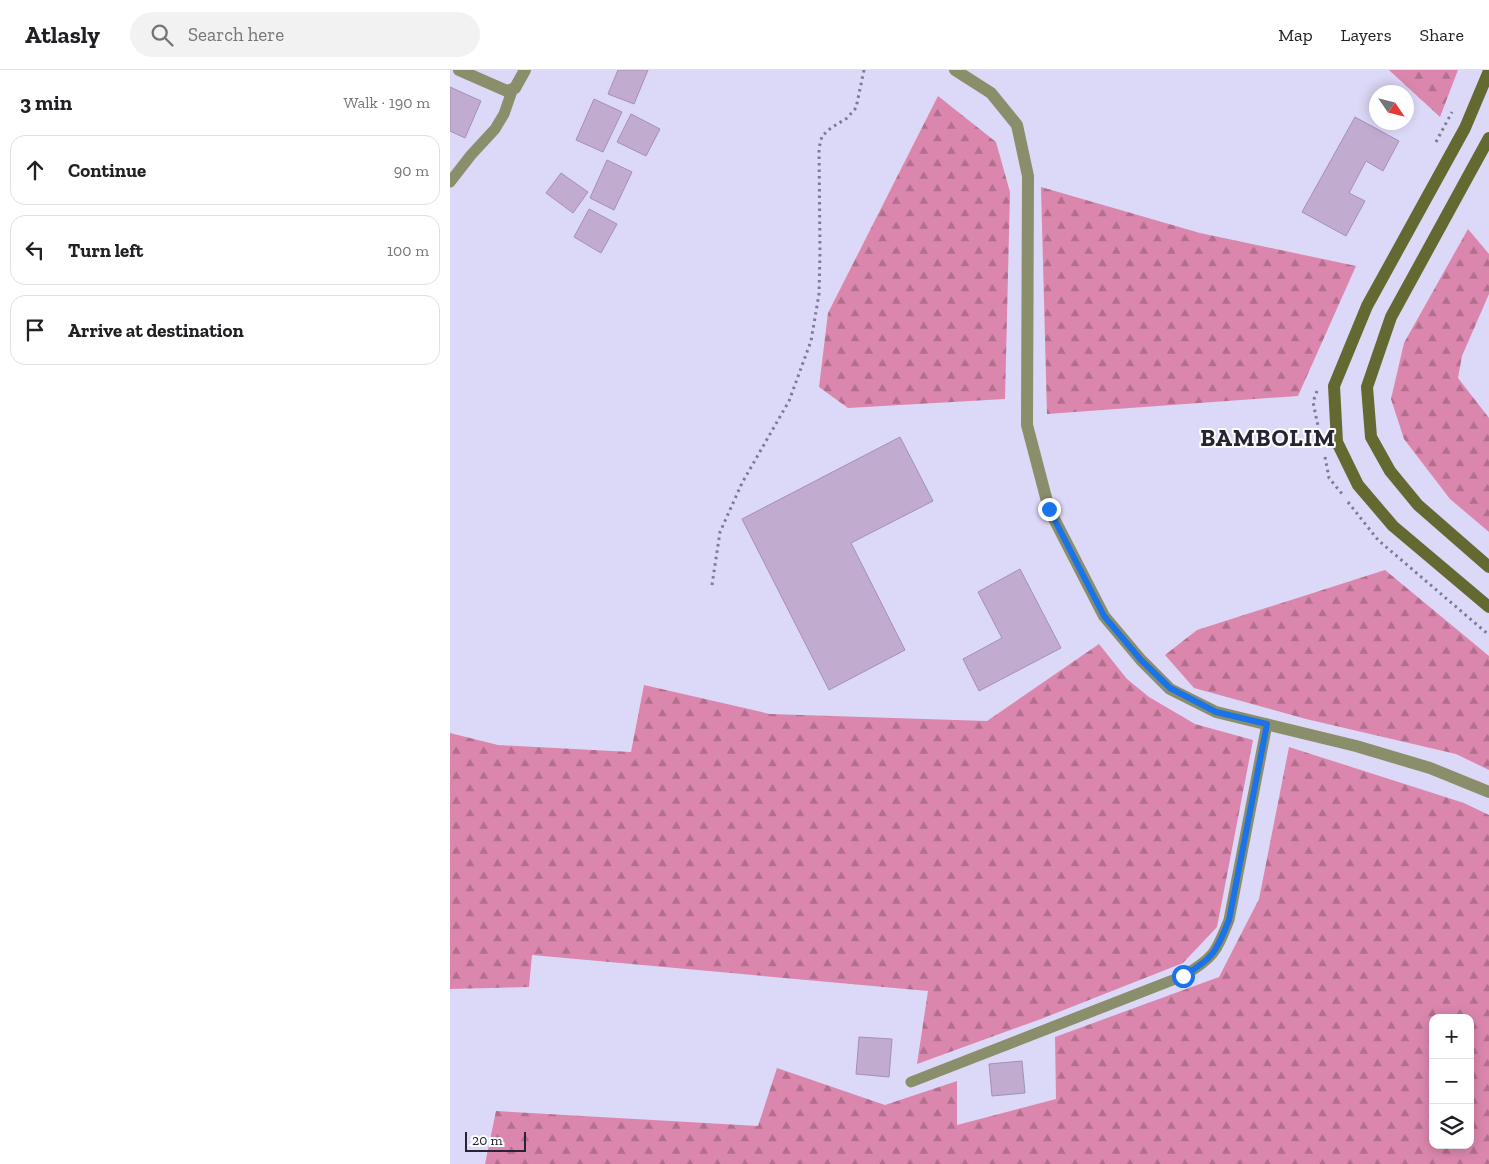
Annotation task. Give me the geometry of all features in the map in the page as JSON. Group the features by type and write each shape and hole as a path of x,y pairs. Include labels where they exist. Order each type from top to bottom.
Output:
{"main road":[{"path":"1489,71 1465,128 1367,306 1334,386 1337,442 1358,485 1393,526 1489,607"},
{"path":"1489,138 1391,317 1367,387 1371,437 1390,471 1418,505 1489,567"}],"street":[{"path":"459,70 507,91 512,91 515,88 524,70"},
{"path":"955,70 991,93 1016,125 1028,176 1028,425 1049,509 1104,616 1141,660 1170,688 1216,712 1356,746 1421,766 1489,792"}],"lane":[{"path":"450,182 471,155 496,129 504,114 512,91"},
{"path":"911,1082 1183,976 1203,965 1216,950 1229,920 1267,724"}],"path":[{"path":"712,585 720,532 742,483 789,401 811,342 819,286 819,148 822,136 847,118 856,108 864,70"}],"green space":[{"path":"1389,70 1458,70 1440,117 1414,93 1414,85 1405,85"},
{"path":"938,96 996,142 1010,192 1005,399 848,408 819,387 828,313"},
{"path":"1041,187 1200,233 1356,266 1298,396 1047,414"},
{"path":"1468,229 1489,254 1489,294 1462,356 1458,378 1489,418 1489,532 1450,499 1404,439 1391,399 1404,343"},
{"path":"1385,570 1489,656 1489,770 1456,754 1306,719 1194,688 1165,655 1197,630"},
{"path":"1099,644 1127,679 1149,697 1195,724 1253,740 1217,927 1183,963 1041,1019 917,1064 928,991 532,955 529,987 450,989 450,733 498,745 631,752 644,685 770,714 987,721"},
{"path":"1289,747 1464,803 1489,815 1489,1164 485,1164 496,1111 758,1126 777,1068 885,1105 957,1081 957,1125 1056,1099 1055,1037 1219,977 1259,899"}],"building":[{"path":"618,70 648,70 634,104 608,94"},
{"path":"450,87 481,101 465,138 450,131"},
{"path":"594,99 622,112 603,152 576,140"},
{"path":"631,114 660,129 646,156 617,142"},
{"path":"1355,117 1369,125 1369,130 1379,130 1399,141 1383,171 1366,161 1349,193 1365,201 1346,236 1302,212"},
{"path":"607,160 632,172 614,210 590,198"},
{"path":"561,173 588,192 573,213 546,193"},
{"path":"589,209 617,224 601,253 574,237"},
{"path":"900,437 933,501 851,543 905,650 829,690 742,519"},
{"path":"1020,569 1061,648 979,691 963,659 1002,638 978,592"},
{"path":"859,1037 892,1039 889,1077 856,1074"},
{"path":"1022,1061 1025,1093 992,1096 989,1064"}],"district":[{"name":"BAMBOLIM","path":"1268,438"}],"route":[{"path":"1049,509 1104,616 1141,660 1170,688 1216,712 1267,724 1229,920 1216,950 1203,965 1183,976"}]}
